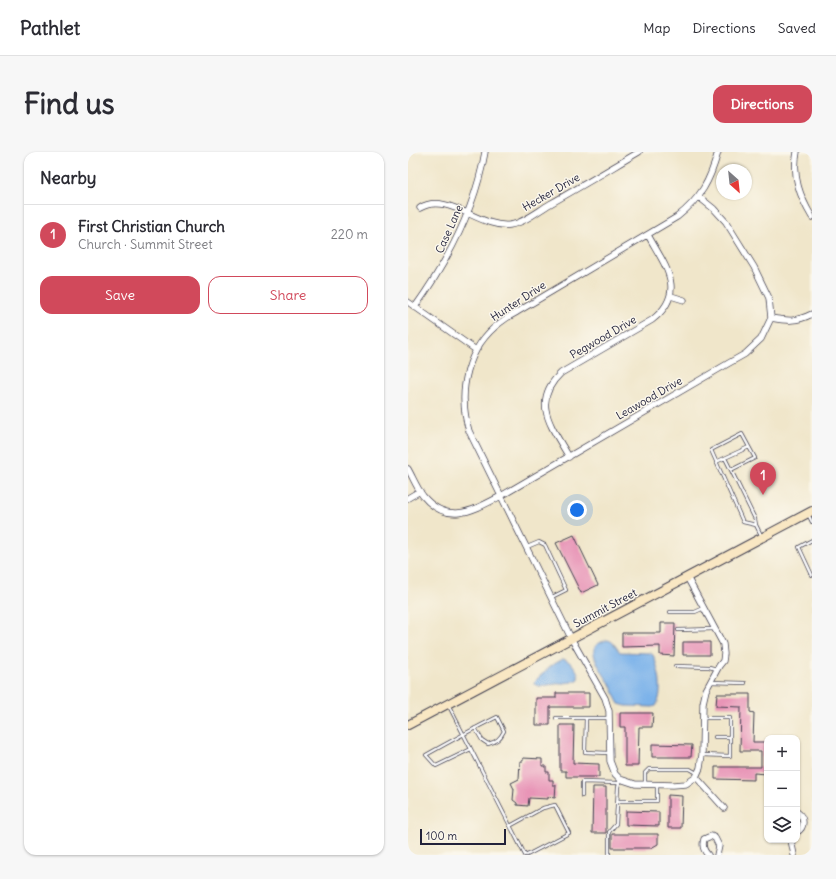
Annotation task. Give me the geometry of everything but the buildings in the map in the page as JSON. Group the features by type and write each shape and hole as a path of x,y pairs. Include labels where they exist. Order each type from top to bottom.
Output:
{"main road":[{"name":"Summit Street","path":"408,725 810,512"}],"street":[{"name":"Case Lane","path":"414,307 449,255 463,225 477,187 485,152"},
{"name":"Hecker Drive","path":"420,208 436,203 502,225 517,223 639,152"},
{"name":"Hunter Drive","path":"619,781 612,768 609,753 609,711 605,698 571,638 469,431 463,404 465,380 470,362 476,350 490,332 501,322 678,217 690,207 699,197 709,181 718,152"},
{"path":"797,152 795,168 797,185 802,199 812,217"},
{"name":"Leawood Drive","path":"408,469 420,491 431,504 438,508 456,513 466,512 501,496 745,354 761,339 770,318 769,298 754,267 726,222 714,209 699,197"},
{"path":"648,235 670,276 671,296 684,300"},
{"name":"Pegwood Drive","path":"569,457 548,420 546,413 545,406 549,388 554,380 562,373 652,320 661,313 671,296"},
{"path":"408,302 476,350"},
{"path":"770,318 792,321 812,314"},
{"path":"408,498 420,491"},
{"path":"619,781 635,784 686,784 696,775 700,768 702,755 703,703 706,690 717,669 723,662 724,654 723,644 687,576"},
{"path":"696,775 724,808"},
{"path":"800,814 802,816 803,822 800,830"},
{"path":"708,855 704,849 703,842 704,839 711,836 719,846 717,855"},
{"path":"792,843 794,855"}],"lane":[{"path":"731,470 755,458 742,434 711,450 743,522 756,525"},
{"path":"716,462 749,447"},
{"path":"725,458 755,519 762,538"},
{"path":"810,512 812,522"},
{"path":"812,540 799,546 812,575"},
{"path":"527,547 539,542 545,545 566,590 551,597"},
{"path":"670,612 695,612 704,608"},
{"path":"678,630 715,629"},
{"path":"675,666 709,667 717,669"},
{"path":"710,682 745,683"},
{"path":"448,704 510,826 526,855 570,833 555,805 543,808 510,826"},
{"path":"471,749 436,766 426,755 463,734 496,717 504,731 496,742 488,744 482,740 475,728"},
{"path":"556,718 609,718"},
{"path":"586,718 585,752 609,753"},
{"path":"702,718 730,718 730,756 702,755"},
{"path":"715,737 730,737"},
{"path":"645,784 645,773 649,769 690,769 696,775"},
{"path":"582,796 582,782 619,781 616,824 608,832 609,855"},
{"path":"617,801 657,801 658,784"}],"water":[{"path":"606,640 613,642 620,652 650,653 653,655 660,680 660,694 656,706 626,706 619,704 611,686 595,658 594,649 599,643"},
{"path":"563,659 574,667 578,673 578,679 572,682 539,686 534,684 534,682 551,666"}],"place":[{"name":"First Christian Church","path":"763,495"}]}
